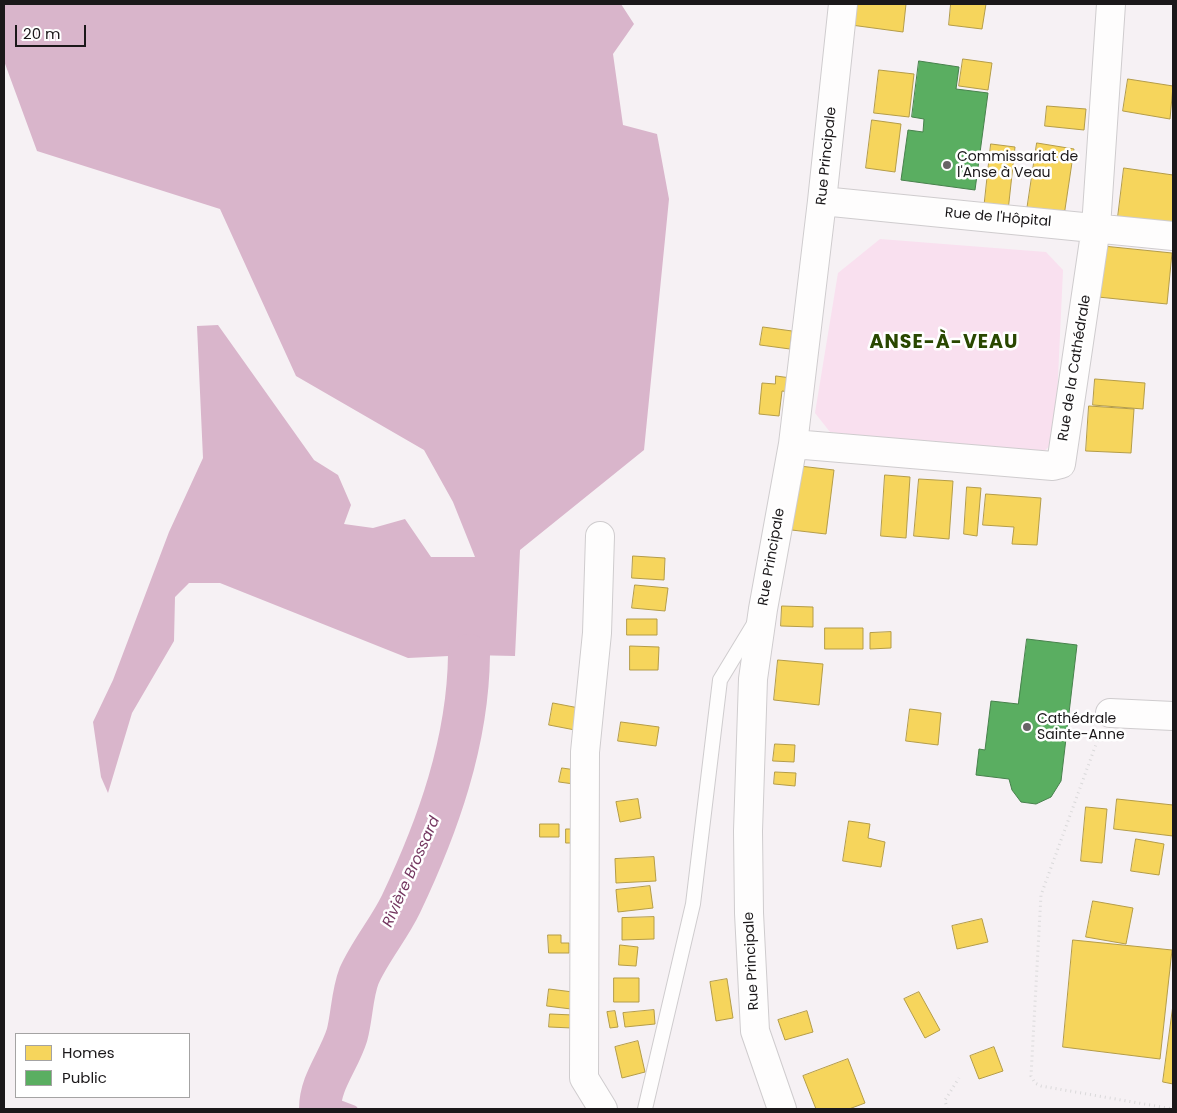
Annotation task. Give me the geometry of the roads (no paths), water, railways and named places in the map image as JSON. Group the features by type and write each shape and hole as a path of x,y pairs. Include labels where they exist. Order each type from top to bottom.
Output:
{"street":[{"name":"Rue Principale","path":"782,1109 755,1031 749,913 748,831 753,679 763,609 793,444 822,201 842,4"},
{"name":"Rue de la Cathédrale","path":"793,444 1053,466 1060,464 1096,227 1111,4"},
{"name":"Rue de l'Hôpital","path":"822,201 1173,236"},
{"path":"600,536 596,633 585,752 584,1078 603,1109"},
{"path":"1110,713 1173,716"}],"lane":[{"path":"645,1109 693,904 720,680 763,609"}],"waterway":[{"name":"Rivière Brossard","path":"320,1109 326,1081 347,1035 359,976 401,904 439,814 457,751 463,720 469,655"},
{"path":"320,1096 354,1109"}],"place":[{"name":"Commissariat de l'Anse à Veau","path":"947,165"},
{"name":"Cathédrale Sainte-Anne","path":"1027,727"}],"district":[{"name":"ANSE-À-VEAU","path":"944,343"}]}
